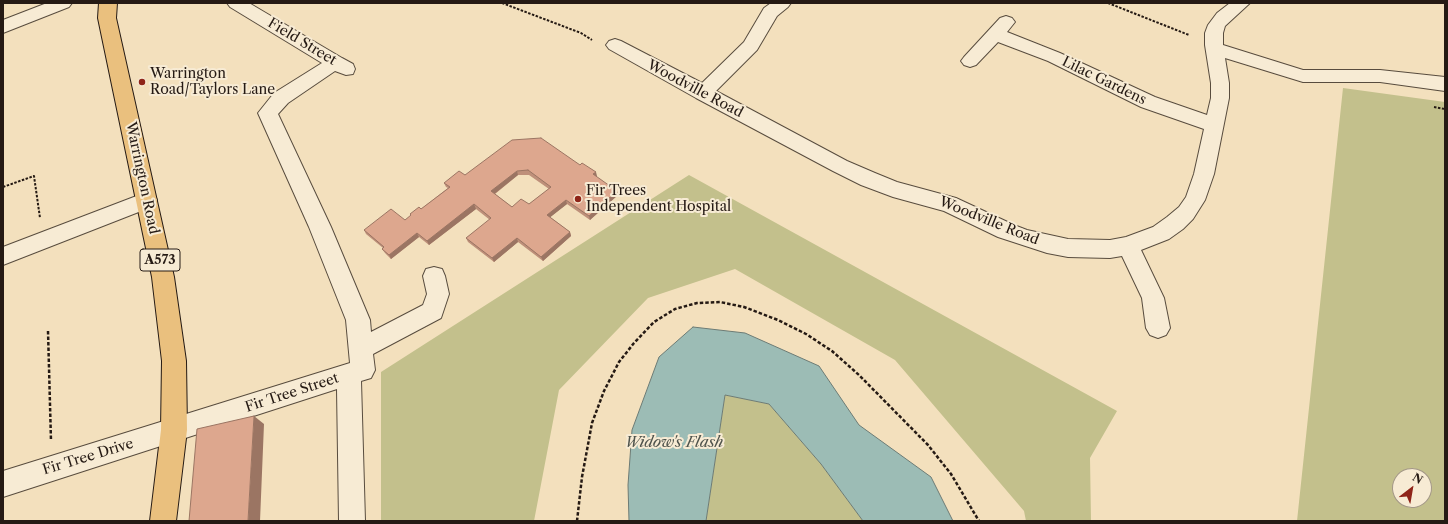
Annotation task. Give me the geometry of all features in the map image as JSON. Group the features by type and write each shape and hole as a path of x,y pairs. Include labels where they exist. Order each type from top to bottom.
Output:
{"main road":[{"name":"Warrington Road","path":"108,3 107,18 163,277 174,361 174,430 163,521"}],"street":[{"path":"3,27 63,3"},
{"name":"Field Street","path":"236,3 341,66"},
{"path":"703,93 751,46 770,12 782,3"},
{"name":"Woodville Road","path":"615,45 840,166 868,179 949,204 1006,231 1047,244 1068,248 1103,249 1128,246 1161,232 1175,223 1186,213 1195,200 1200,187 1220,98 1220,83 1214,33 1217,25 1223,17 1241,3"},
{"name":"Lilac Gardens","path":"970,62 1000,28 1054,57 1148,102 1214,125"},
{"path":"1215,47 1303,76 1380,76 1445,84"},
{"name":"Fir Tree Street","path":"174,430 363,370 358,320 320,227 268,113 281,98 341,66"},
{"path":"3,256 147,200"},
{"path":"1128,246 1153,298 1158,328"},
{"path":"361,349 433,311 438,294 434,276"},
{"path":"349,374 352,521"},
{"name":"Fir Tree Drive","path":"3,484 174,430"}],"path":[{"path":"502,3 581,34 597,43 615,45"},
{"path":"1108,3 1215,47"},
{"path":"3,187 34,176 43,241"},
{"path":"577,521 582,477 592,423 604,390 619,362 634,342 654,322 675,309 697,303 720,302 744,307 778,320 806,334 832,351 859,374 928,445 951,474 979,521"},
{"path":"48,331 52,469"}],"shaded area":[{"path":"1343,88 1445,102 1445,521 1297,521"},
{"path":"689,175 1117,411 1090,458 1091,521 1026,521 1024,511 895,360 735,269 648,298 559,390 534,521 381,521 381,372"},
{"path":"725,395 769,404 821,464 863,521 706,521"}],"water":[{"name":"Widow's Flash","path":"693,327 745,333 819,366 859,425 931,477 953,521 863,521 821,464 769,404 725,395 706,521 629,521 628,485 632,430 659,357"}],"building":[{"name":"Fir Trees Independent Hospital","path":"541,138 580,165 582,163 596,172 593,174 617,191 589,216 566,200 547,215 570,232 541,257 517,238 492,258 466,238 491,218 474,204 427,241 417,233 389,255 382,249 384,247 364,230 391,209 405,220 419,207 421,209 450,187 444,183 459,171 465,175 512,140","holes":["528,170 551,187 529,204 521,199 512,207 491,191 517,171"]},
{"path":"254,416 248,521 189,521 197,429"}],"place":[{"name":"Warrington Road/Taylors Lane","path":"142,82"},
{"name":"Fir Trees Independent Hospital","path":"578,199"}]}
